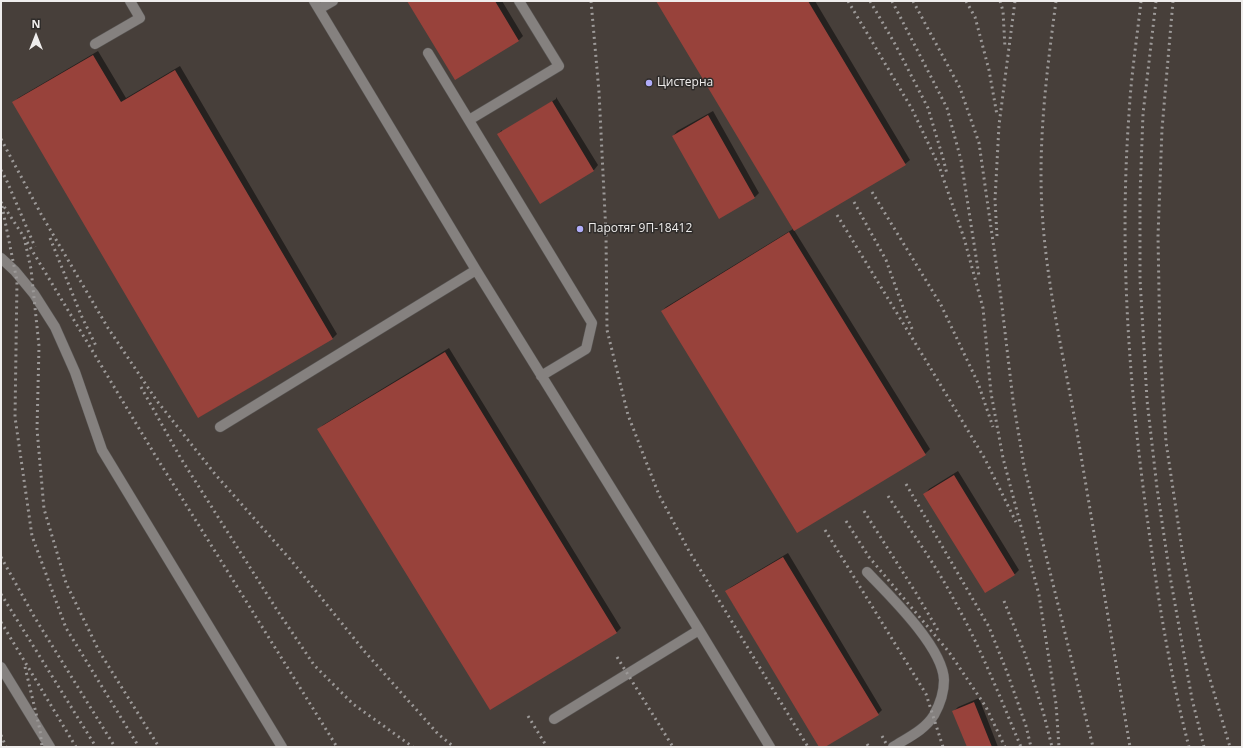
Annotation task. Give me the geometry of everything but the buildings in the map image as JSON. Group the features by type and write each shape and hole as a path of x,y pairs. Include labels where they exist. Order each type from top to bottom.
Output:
{"lane":[{"path":"95,44 140,18 130,1"},
{"path":"333,1 317,5 476,270 770,747"},
{"path":"469,120 559,66 519,1"},
{"path":"428,53 592,324 586,349 542,376"},
{"path":"1,258 15,271 34,294 55,326 75,372 102,450 282,747"},
{"path":"220,427 476,270"},
{"path":"867,572 896,601 922,633 933,650 941,667 944,680 940,702 933,716 922,728 893,747"},
{"path":"554,719 699,630"},
{"path":"1,667 50,747"}],"shaded area":[{"path":"1,1 1242,1 1242,747 1,747"}],"railway":[{"path":"591,1 599,92 606,234 607,330 628,415 659,495 689,551 808,747"},
{"path":"848,1 912,109 939,166 964,238 983,308 991,393 1003,458 1039,595 1056,704 1059,747"},
{"path":"870,1 895,44 928,108 947,174"},
{"path":"892,1 947,108 961,160 979,276"},
{"path":"913,1 960,88 979,143 1001,298 1013,400 1024,466 1093,747"},
{"path":"966,1 975,17 989,70 997,115"},
{"path":"1000,1 1003,11 1005,48"},
{"path":"997,236 995,200 999,125 1015,1"},
{"path":"1056,1 1042,131 1041,183 1044,236 1051,291 1076,426 1130,747"},
{"path":"1141,1 1131,86 1126,165 1126,268 1131,371 1141,473 1160,608 1170,664 1189,747"},
{"path":"1156,1 1143,114 1140,194 1140,279 1147,400 1157,488 1170,576 1192,699 1204,747"},
{"path":"1173,1 1162,129 1158,236 1160,348 1166,442 1183,556 1202,652 1230,747"},
{"path":"1,139 41,214 108,328 157,401 215,474 290,559 365,652 438,734 454,747"},
{"path":"1,170 35,247"},
{"path":"872,192 941,305 978,383 993,427"},
{"path":"1,202 24,237 31,269 39,346 37,429 44,509 66,583 99,651 159,747"},
{"path":"854,202 886,260 913,331"},
{"path":"2,206 17,281 15,417 32,536 66,628 139,747"},
{"path":"837,215 985,459 1016,522"},
{"path":"24,237 155,455 337,747"},
{"path":"50,238 81,315 97,348"},
{"path":"141,387 180,457 277,610 314,665 353,704 413,747"},
{"path":"906,484 989,627 1026,726 1031,747"},
{"path":"888,496 922,546 963,616 1021,747"},
{"path":"864,511 939,632"},
{"path":"846,521 869,557 949,652 986,707 1005,747"},
{"path":"825,530 926,694 943,747"},
{"path":"1,557 35,618 115,747"},
{"path":"1,594 96,747"},
{"path":"1004,601 1025,654 1044,715 1052,747"},
{"path":"1,622 76,747"},
{"path":"617,657 673,747"},
{"path":"25,667 40,730 42,747"},
{"path":"528,716 547,747"},
{"path":"1,735 6,747"},
{"path":"882,736 888,747"}],"place":[{"name":"Цистерна","path":"649,83"},
{"name":"Паротяг 9П-18412","path":"580,229"}]}
